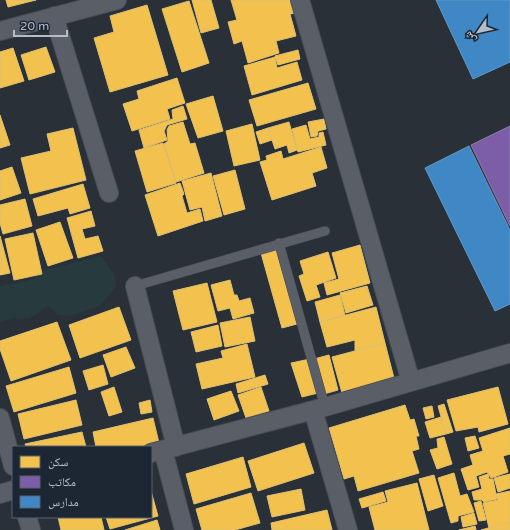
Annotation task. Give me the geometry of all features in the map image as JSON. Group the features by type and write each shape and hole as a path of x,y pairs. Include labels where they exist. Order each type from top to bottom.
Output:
{"street":[{"path":"0,31 54,16 85,4 117,0"},
{"path":"300,0 411,382"},
{"path":"54,16 109,192"},
{"path":"135,286 163,450 184,530"},
{"path":"163,450 319,409 510,354"},
{"path":"319,409 348,530"},
{"path":"0,418 12,462"},
{"path":"0,494 12,490"},
{"path":"27,518 31,530"}],"lane":[{"path":"135,286 325,232"},
{"path":"279,244 319,409"}],"green space":[{"path":"101,256 114,274 116,286 100,306 70,316 58,315 48,306 29,319 14,318 0,322 0,286 30,280 45,270"}],"building: سكن":[{"path":"6,0 36,0 8,7"},
{"path":"192,0 211,0 219,28 201,33"},
{"path":"231,0 292,0 296,13 290,14 296,36 276,41 279,53 248,63 242,41 234,44 228,22 237,20"},
{"path":"189,1 209,63 182,72 162,9"},
{"path":"147,5 168,75 110,92 94,38 114,32 110,16"},
{"path":"46,47 55,72 29,80 21,55"},
{"path":"13,48 24,81 0,88 0,52"},
{"path":"298,50 300,59 278,65 275,56"},
{"path":"275,57 277,68 297,62 302,80 252,95 244,66"},
{"path":"177,78 185,103 167,109 170,119 132,131 123,104 139,99 137,91"},
{"path":"308,83 316,109 257,126 249,100"},
{"path":"213,96 223,131 198,138 186,104"},
{"path":"183,106 187,119 167,125 164,131 167,140 144,148 139,130 173,119 172,110"},
{"path":"0,115 10,145 0,148"},
{"path":"324,119 326,129 318,131 317,136 311,137 308,122"},
{"path":"183,122 190,144 195,143 204,173 176,182 164,144 168,141 167,130 169,126"},
{"path":"289,122 297,150 289,153 287,145 275,149 268,128"},
{"path":"252,124 260,160 234,166 226,131"},
{"path":"306,125 310,139 319,137 319,133 323,132 326,145 298,152 292,129"},
{"path":"73,128 86,180 30,194 21,158 51,151 47,134"},
{"path":"268,128 272,140 260,144 256,132"},
{"path":"163,143 176,183 147,192 135,151"},
{"path":"321,147 327,168 312,173 316,186 272,200 260,162 267,160 266,156 281,151 283,159"},
{"path":"12,167 21,193 0,200 0,171"},
{"path":"235,170 245,209 224,215 213,176"},
{"path":"211,173 222,216 205,221 202,207 190,210 182,181"},
{"path":"180,183 184,194 182,196 187,213 200,209 203,221 158,236 145,195"},
{"path":"83,184 90,208 70,214 68,208 38,216 33,199"},
{"path":"25,199 32,226 3,234 0,223 0,205"},
{"path":"91,211 95,226 82,229 85,239 98,236 103,251 78,258 67,218"},
{"path":"60,222 73,258 48,266 36,230"},
{"path":"33,233 42,274 14,280 5,239"},
{"path":"0,236 10,273 0,275"},
{"path":"360,245 370,283 327,295 324,283 339,279 332,253"},
{"path":"276,249 297,324 282,328 261,253"},
{"path":"328,252 336,278 316,285 320,297 307,301 299,276 304,274 300,261"},
{"path":"230,280 234,295 237,295 239,301 250,298 254,313 233,319 230,308 218,311 211,285"},
{"path":"207,283 217,322 183,330 173,291"},
{"path":"367,286 373,305 346,313 340,293"},
{"path":"340,295 345,315 320,322 315,302"},
{"path":"119,307 131,340 80,358 69,325"},
{"path":"376,307 385,343 355,351 355,340 327,347 320,322"},
{"path":"250,317 255,341 225,347 220,323"},
{"path":"57,322 71,360 11,381 0,349 0,341"},
{"path":"218,325 222,346 196,352 191,332"},
{"path":"385,343 394,378 342,393 332,357"},
{"path":"247,344 255,377 202,389 196,364 223,358 221,351"},
{"path":"126,347 135,368 111,377 103,355"},
{"path":"329,355 338,390 324,394 314,359"},
{"path":"310,359 318,393 302,397 291,363"},
{"path":"103,365 108,384 89,390 83,371"},
{"path":"69,367 76,393 14,412 6,386"},
{"path":"265,375 268,384 238,393 236,384"},
{"path":"114,387 122,412 109,416 101,392"},
{"path":"261,387 269,411 246,418 238,395"},
{"path":"498,387 508,424 479,432 478,427 456,431 447,400"},
{"path":"231,391 239,411 214,420 207,399"},
{"path":"76,400 82,425 24,439 18,414"},
{"path":"150,400 152,412 141,414 139,403"},
{"path":"444,404 453,432 446,434 438,406"},
{"path":"405,405 410,420 414,419 419,436 416,436 419,449 412,451 419,473 358,491 354,476 344,479 329,428"},
{"path":"432,406 434,417 426,419 423,408"},
{"path":"441,417 446,434 430,438 425,422"},
{"path":"153,418 160,447 96,446 93,432"},
{"path":"510,428 510,454 503,456 508,472 491,478 487,472 476,476 479,487 468,490 461,469 473,465 470,455 483,451 479,438"},
{"path":"82,432 86,446 26,446 25,444"},
{"path":"475,436 479,448 468,451 465,438"},
{"path":"444,437 452,464 437,469 430,450 438,448 437,439"},
{"path":"304,443 314,473 258,491 248,461"},
{"path":"243,457 251,487 194,504 186,474"},
{"path":"454,473 460,496 467,494 474,512 458,516 458,521 451,523 438,478"},
{"path":"488,474 489,479 493,479 497,499 484,502 482,500 474,500 472,492 482,489 479,477"},
{"path":"510,474 510,488 498,492 494,478"},
{"path":"434,475 443,506 428,511 419,479"},
{"path":"417,483 429,530 375,530 369,507 388,502 385,491"},
{"path":"301,489 305,510 272,517 267,496"},
{"path":"510,491 510,522 489,528 483,503 498,500 496,494"},
{"path":"383,492 386,501 362,508 359,499"},
{"path":"251,493 260,523 235,530 202,530 196,509"},
{"path":"152,495 158,516 152,518"},
{"path":"481,501 486,520 479,521 474,503"},
{"path":"327,510 332,530 272,530 271,523"},
{"path":"474,513 477,524 463,527 461,517"},
{"path":"58,518 101,518 104,530 61,530"},
{"path":"106,518 151,518 110,529"},
{"path":"157,520 160,530 125,530"},
{"path":"510,522 510,530 481,530"},
{"path":"475,526 476,530 459,530"}],"building: مكاتب":[{"path":"510,126 510,226 471,145"}],"building: مدارس":[{"path":"436,0 510,0 510,62 473,79"},
{"path":"469,146 510,230 510,304 495,311 425,168"}]}
